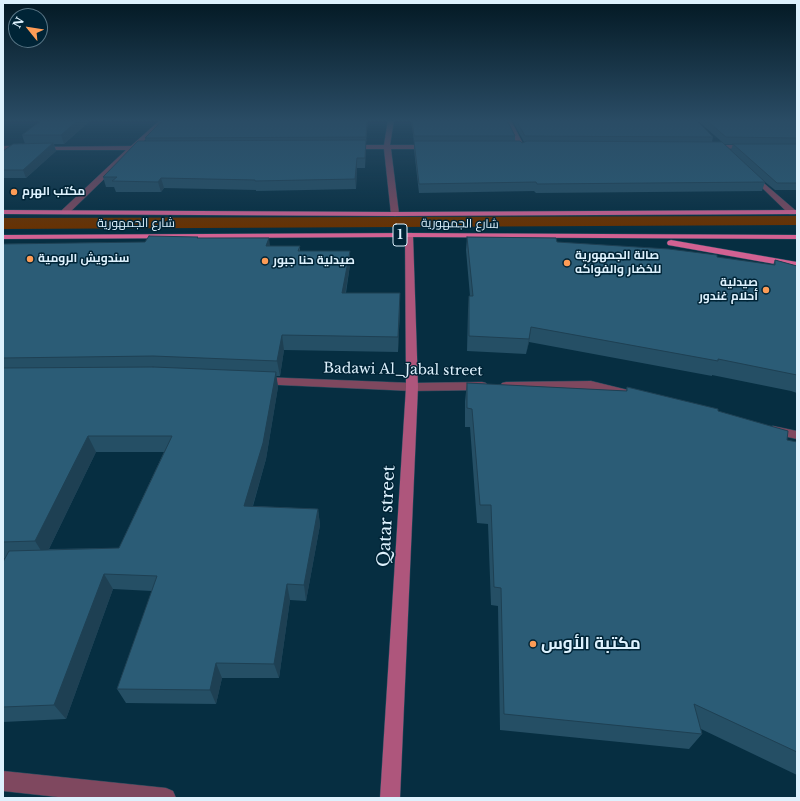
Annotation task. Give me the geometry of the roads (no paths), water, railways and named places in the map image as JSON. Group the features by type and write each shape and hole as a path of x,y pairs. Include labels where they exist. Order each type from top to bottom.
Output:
{"main road":[{"name":"شارع الجمهورية","path":"3,212 395,214 794,212"},
{"name":"شارع الجمهورية","path":"3,237 409,235 797,237"},
{"path":"628,237 716,250 797,265"}],"street":[{"path":"66,212 121,157"},
{"path":"388,157 395,214"},
{"path":"748,172 794,212"},
{"name":"Qatar street","path":"390,798 412,387 409,235"},
{"name":"Badawi Al_Jabal street","path":"253,381 412,387 591,385 636,396"},
{"path":"759,426 797,436"},
{"path":"3,781 166,798"}],"place":[{"name":"مكتب الهرم","path":"14,192"},
{"name":"سندويش الرومية","path":"30,259"},
{"name":"صيدلية حنا جبور","path":"265,261"},
{"name":"صالة الجمهورية للخضار والفواكه","path":"567,263"},
{"name":"صيدلية أحلام غندور","path":"766,290"},
{"name":"مكتبة الأوس","path":"533,644"}]}
